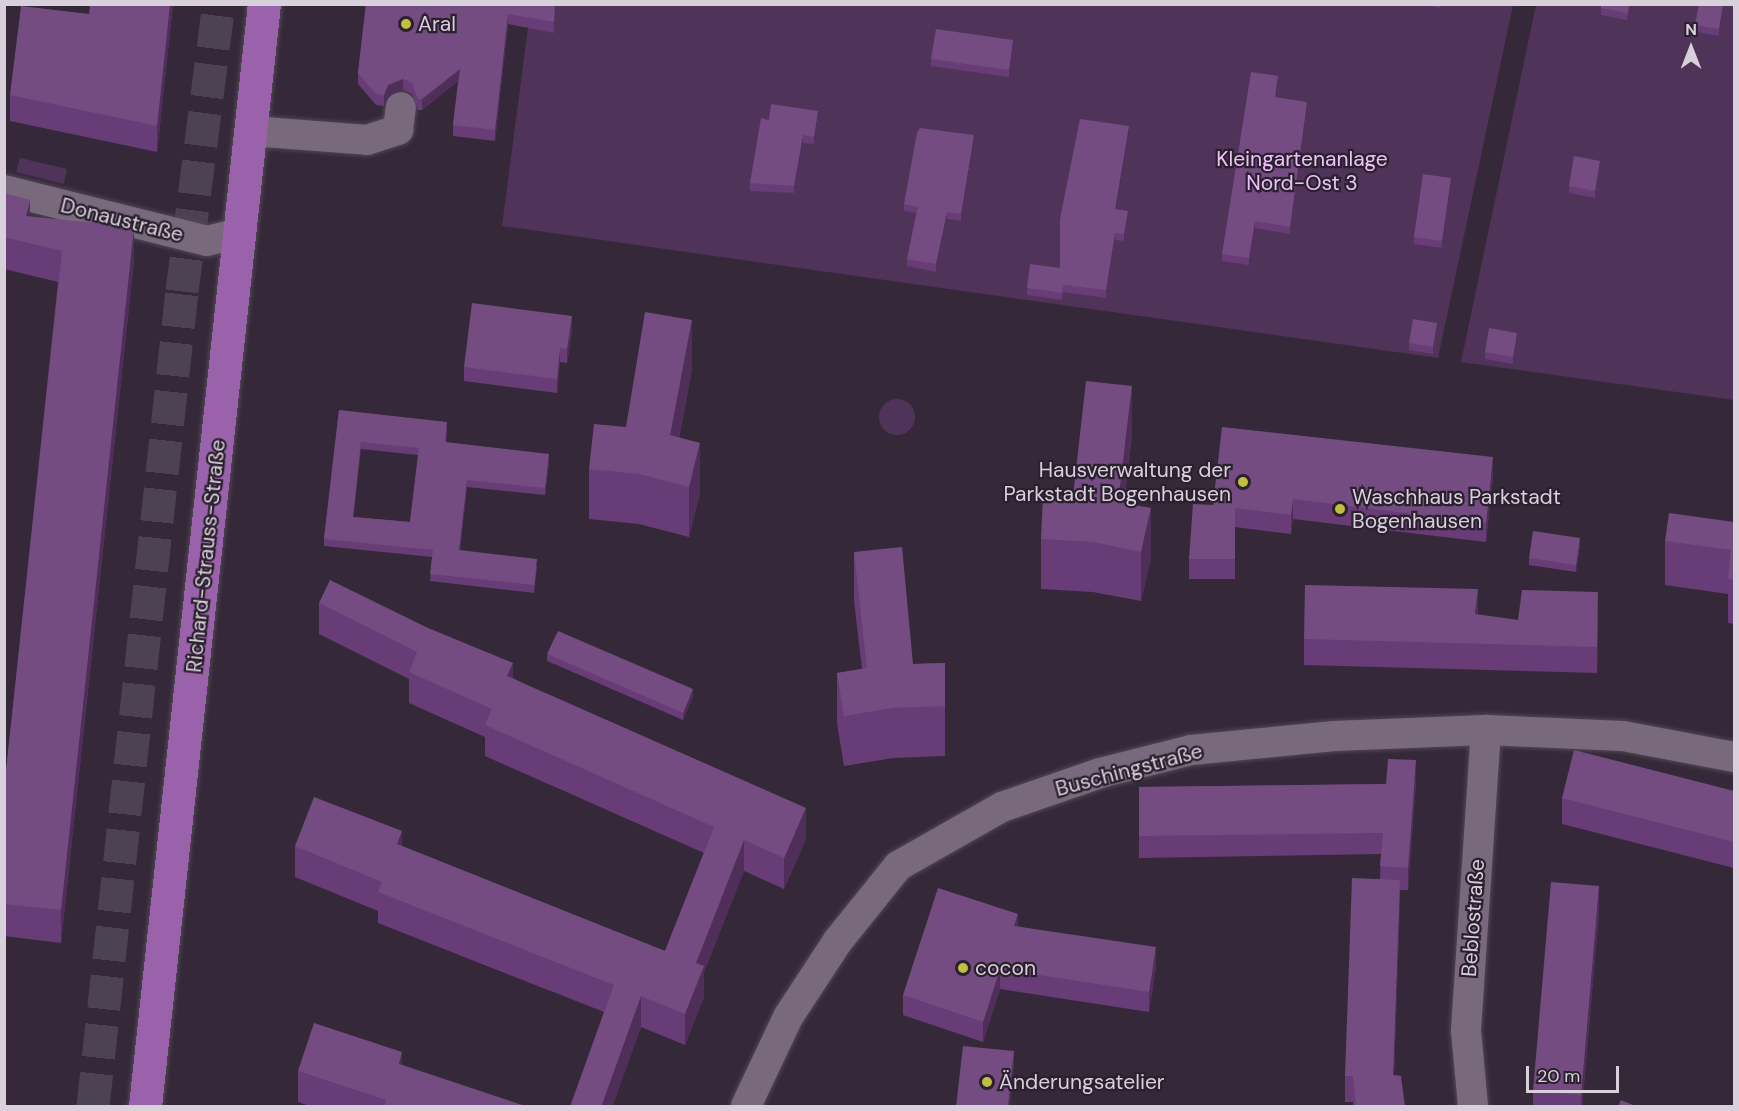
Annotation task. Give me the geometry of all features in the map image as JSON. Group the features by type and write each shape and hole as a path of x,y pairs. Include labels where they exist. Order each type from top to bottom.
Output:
{"main road":[{"name":"Richard-Strauss-Straße","path":"145,1107 264,4"}],"street":[{"path":"251,131 367,140 398,130 401,107"},
{"name":"Donaustraße","path":"4,190 207,241 240,233"},
{"name":"Buschingstraße","path":"746,1107 788,1017 837,942 898,866 1002,807 1100,773 1191,750 1334,736 1486,730 1623,736 1734,757"},
{"name":"Beblostraße","path":"1473,1107 1466,1030 1486,730"}],"green space":[{"name":"Kleingartenanlage Nord-Ost 3","path":"531,5 1513,5 1438,358 502,226"},
{"path":"1536,5 1734,5 1734,400 1461,362"},
{"path":"20,158 67,169 64,184 16,172"},
{"path":"897,399 910,404 915,417 910,430 897,435 884,430 879,417 884,404"}],"building":[{"path":"90,4 170,4 157,126 10,95 21,6 89,14"},
{"path":"366,4 555,4 554,22 508,14 495,130 453,125 460,69 422,99 418,99 412,83 403,79 388,85 384,95 376,94 358,73"},
{"path":"1601,4 1629,4 1627,13 1601,8"},
{"path":"1699,4 1723,4 1719,29 1695,25"},
{"path":"936,29 1013,40 1009,70 931,59"},
{"path":"1251,72 1278,76 1275,97 1307,102 1290,227 1255,221 1249,258 1222,254"},
{"path":"771,104 818,111 814,137 803,135 794,186 750,183 761,118 769,120"},
{"path":"1080,119 1129,126 1115,209 1128,211 1124,234 1115,233 1106,290 1063,285 1062,293 1027,288 1030,264 1060,268 1060,219"},
{"path":"920,128 974,135 961,214 947,212 936,264 907,259 918,207 904,204 917,133"},
{"path":"1574,156 1600,161 1595,191 1569,186"},
{"path":"1423,174 1451,178 1442,241 1414,237"},
{"path":"4,193 30,200 26,216 134,227 61,910 4,904 4,790 62,251 4,237"},
{"path":"472,303 572,316 567,349 560,348 557,379 464,367"},
{"path":"645,312 692,320 670,435 700,443 689,487 639,474 589,469 594,424 626,427"},
{"path":"1413,319 1437,323 1433,347 1409,343"},
{"path":"1489,328 1517,333 1513,357 1485,352"},
{"path":"1086,381 1132,386 1118,502 1151,508 1141,552 1093,542 1041,539 1043,495 1073,496"},
{"path":"339,410 447,422 445,442 549,454 545,488 467,480 459,550 537,559 534,585 430,574 433,550 324,539","holes":["361,442 419,448 410,522 353,517"]},
{"path":"1222,427 1493,457 1486,523 1293,499 1291,515 1235,508 1235,559 1189,559 1193,504 1213,505"},
{"path":"1669,513 1734,522 1734,580 1728,579 1731,550 1665,541"},
{"path":"1533,531 1580,538 1576,565 1529,558"},
{"path":"902,547 913,664 945,663 945,706 893,708 844,716 837,673 867,668 854,552"},
{"path":"330,580 428,628 513,663 507,676 806,808 784,858 744,840 696,963 704,966 685,1014 641,996 601,1107 570,1107 614,985 378,892 382,882 295,846 314,797 402,831 397,844 665,951 714,827 485,725 492,709 409,672 417,652 319,603"},
{"path":"1305,585 1478,589 1475,614 1518,620 1522,590 1598,592 1597,647 1304,639"},
{"path":"558,631 693,689 683,713 547,654"},
{"path":"1574,750 1734,791 1734,842 1562,798"},
{"path":"1388,759 1416,760 1408,868 1380,866 1383,833 1139,836 1139,787 1386,784"},
{"path":"1352,878 1400,880 1393,1075 1401,1076 1405,1107 1356,1107 1353,1076 1345,1076"},
{"path":"1551,882 1599,886 1581,1095 1533,1091"},
{"path":"938,888 1018,914 1014,926 1156,947 1149,992 1000,969 983,1022 903,995"},
{"path":"314,1023 402,1052 399,1064 528,1107 384,1107 386,1100 298,1071"},
{"path":"963,1046 1014,1051 1008,1107 956,1107"},
{"path":"1621,1100 1638,1107 1618,1107"}],"tunnel":[{"path":"93,1106 182,291 219,4"}],"place":[{"name":"Aral","path":"406,24"},
{"name":"Hausverwaltung der Parkstadt Bogenhausen","path":"1243,482"},
{"name":"Waschhaus Parkstadt Bogenhausen","path":"1340,509"},
{"name":"cocon","path":"963,968"},
{"name":"Änderungsatelier","path":"987,1082"}]}
